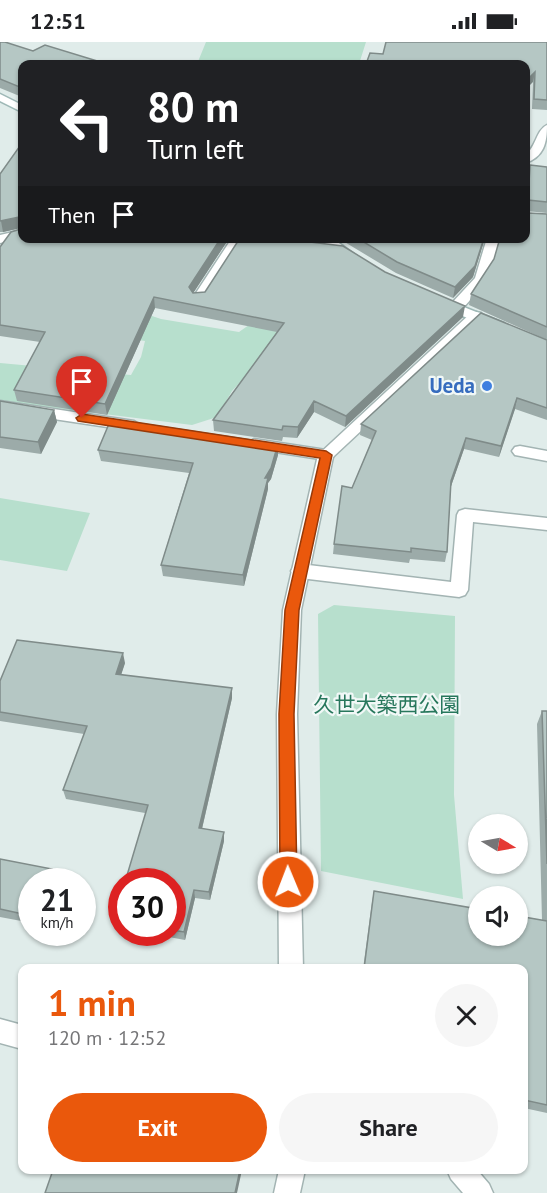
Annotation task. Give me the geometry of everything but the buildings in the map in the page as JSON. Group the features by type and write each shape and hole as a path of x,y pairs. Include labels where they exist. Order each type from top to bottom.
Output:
{"street":[{"path":"0,97 18,107"},
{"path":"532,156 547,128"},
{"path":"0,239 18,235"},
{"path":"199,299 238,243"},
{"path":"455,308 476,288 490,260 492,243"},
{"path":"321,244 342,251 361,262"},
{"path":"433,298 508,330"},
{"path":"291,964 287,714 292,610 326,455 476,316"},
{"path":"0,406 150,428"},
{"path":"244,442 326,455"},
{"path":"520,451 547,456"},
{"path":"300,572 459,590 465,515 547,524"},
{"path":"0,1031 18,1036"},
{"path":"287,1193 291,1174"},
{"path":"463,1174 480,1193"}],"green space":[{"path":"206,42 366,42 360,60 199,60"},
{"path":"131,309 161,319 239,332 259,318 299,319 232,391 217,417 192,425 0,401 0,363 131,375 141,357 145,341 94,333"},
{"path":"0,498 90,513 67,571 0,560"},
{"name":"久世大築西公園","path":"334,605 455,616 454,795 463,899 321,871 318,614"}],"place":[{"name":"Ueda","path":"487,386"}],"route":[{"path":"82,418 326,455 292,610 287,714 288,882"}]}
